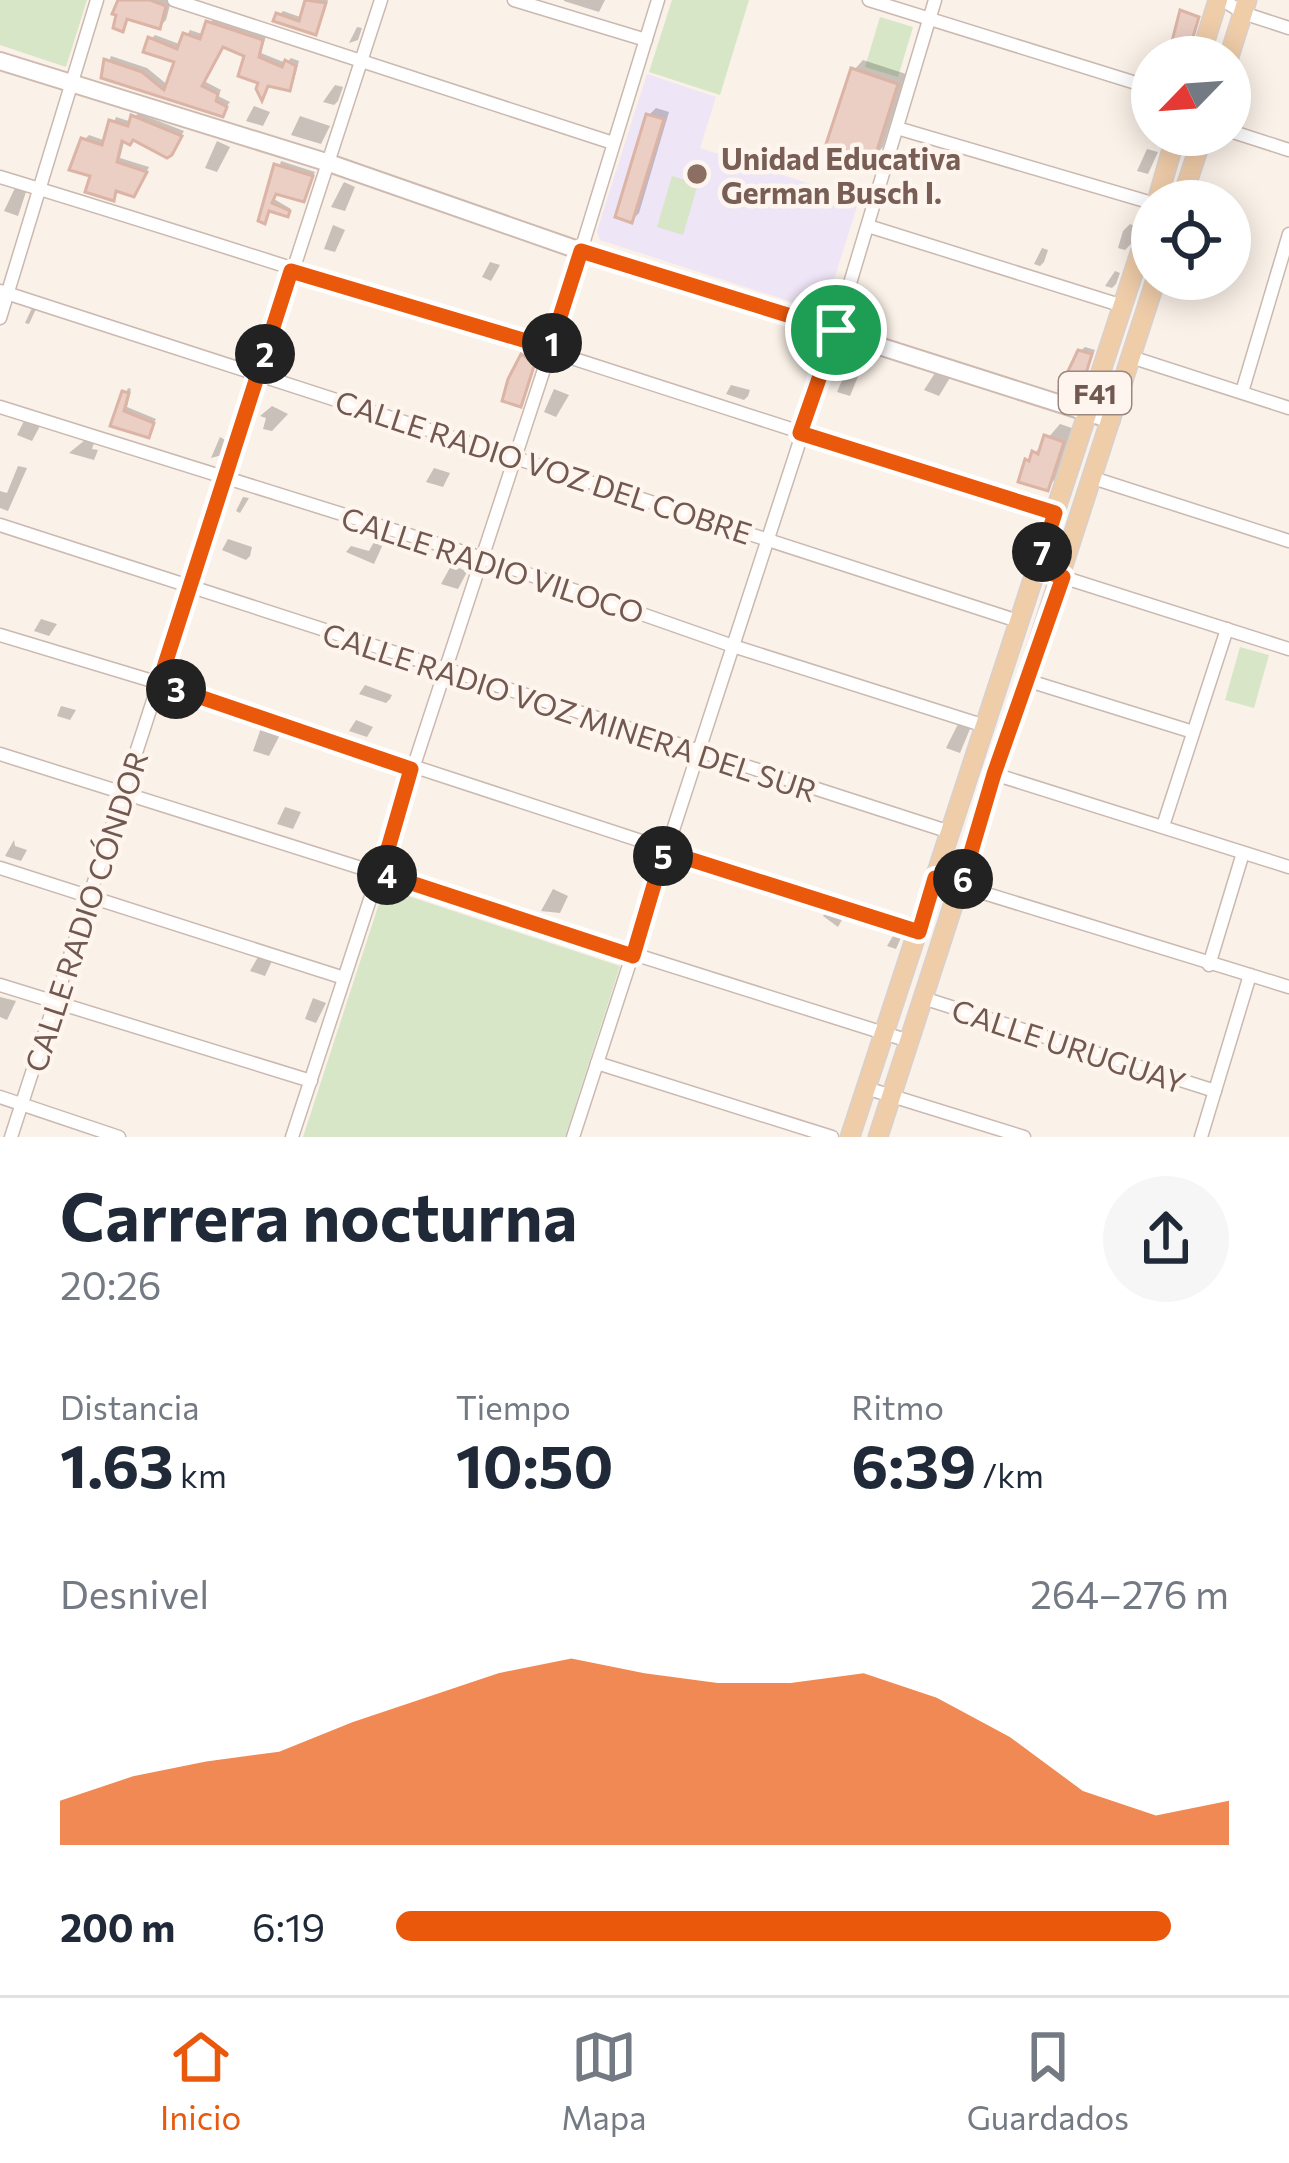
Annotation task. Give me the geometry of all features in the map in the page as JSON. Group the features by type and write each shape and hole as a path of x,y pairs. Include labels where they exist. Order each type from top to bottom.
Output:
{"main road":[{"path":"1208,36 1221,0"},
{"path":"1235,36 1245,7"},
{"name":"F41","path":"850,1137 1131,281"},
{"name":"F41","path":"878,1137 1149,300"}],"street":[{"path":"0,318 4,292 41,190 97,0"},
{"path":"174,0 613,143"},
{"name":"CALLE RADIO CÓNDOR","path":"11,1137 381,0"},
{"path":"514,0 646,40"},
{"path":"292,1137 550,348 658,0"},
{"path":"869,0 1131,82"},
{"path":"573,1137 836,330 935,0"},
{"path":"1221,0 1289,28"},
{"path":"0,61 329,163 581,251 1111,420"},
{"path":"897,128 1131,195"},
{"path":"1251,137 1289,150"},
{"path":"0,177 550,348 1055,513"},
{"path":"868,226 1123,306"},
{"path":"1242,392 1289,234"},
{"name":"CALLE RADIO VOZ DEL COBRE","path":"4,292 1018,621"},
{"path":"1131,357 1289,408"},
{"name":"CALLE RADIO VILOCO","path":"0,407 479,557 733,646 985,726"},
{"path":"1093,478 1289,541"},
{"name":"CALLE RADIO VOZ MINERA DEL SUR","path":"0,525 950,832"},
{"path":"1037,569 1289,649"},
{"path":"1162,826 1227,628"},
{"path":"0,635 919,932"},
{"path":"1026,680 1193,732"},
{"path":"0,754 909,1041"},
{"path":"994,774 1289,867"},
{"path":"1209,965 1243,853"},
{"path":"0,868 344,978"},
{"path":"935,878 1289,987"},
{"path":"1201,1137 1250,975"},
{"path":"0,986 311,1081"},
{"name":"CALLE URUGUAY","path":"923,998 1215,1091"},
{"path":"597,1063 832,1137"},
{"path":"866,1088 975,1130 1024,1137"},
{"path":"0,1097 119,1137"}],"shaded area":[{"name":"Unidad Educativa German Busch I.","path":"647,74 716,97 700,148 859,200 826,305 820,311 600,240 597,231"}],"green space":[{"path":"0,0 87,0 66,67 0,45"},
{"path":"672,0 749,0 720,95 649,72"},
{"path":"880,17 913,27 898,77 865,67"},
{"path":"672,176 698,184 683,235 657,227"},
{"path":"1240,647 1269,655 1254,708 1225,700"},
{"path":"384,888 620,966 565,1137 303,1137"}],"building":[{"path":"118,0 150,0 166,6 160,29 127,19 123,32 113,28"},
{"path":"305,0 326,3 316,35 273,21 276,13 299,21"},
{"path":"1180,10 1199,17 1193,36 1173,36"},
{"path":"206,21 263,40 259,57 282,67 285,60 296,66 290,91 268,86 262,101 258,83 238,76 244,56 223,47 202,86 218,94 216,101 227,107 223,117 101,78 104,59 142,72 164,90 174,62 143,52 148,37 177,49 183,33 200,39"},
{"path":"851,68 898,84 874,160 826,144"},
{"path":"646,114 664,119 632,223 615,217"},
{"path":"131,115 182,136 172,155 167,158 133,140 130,145 122,141 117,162 147,172 134,197 116,191 114,201 85,192 90,176 69,170 81,138 102,145 109,120 128,126"},
{"path":"274,164 313,176 304,202 276,194 272,203 290,211 288,217 269,211 265,224 258,221"},
{"path":"1078,350 1092,354 1079,396 1059,390"},
{"path":"521,354 535,363 521,407 502,401"},
{"path":"122,391 129,393 124,411 154,423 149,438 110,426"},
{"path":"1044,435 1064,442 1048,491 1018,482 1025,459 1029,461 1032,451 1038,454"}],"place":[{"name":"Unidad Educativa German Busch I.","path":"697,174"}],"route":[{"path":"581,251 836,330 800,433 1055,513 1037,569 1063,577 994,774 961,886 935,878 919,932 664,851 633,956 381,873 411,769 159,683 291,271 550,348 581,251"}]}
